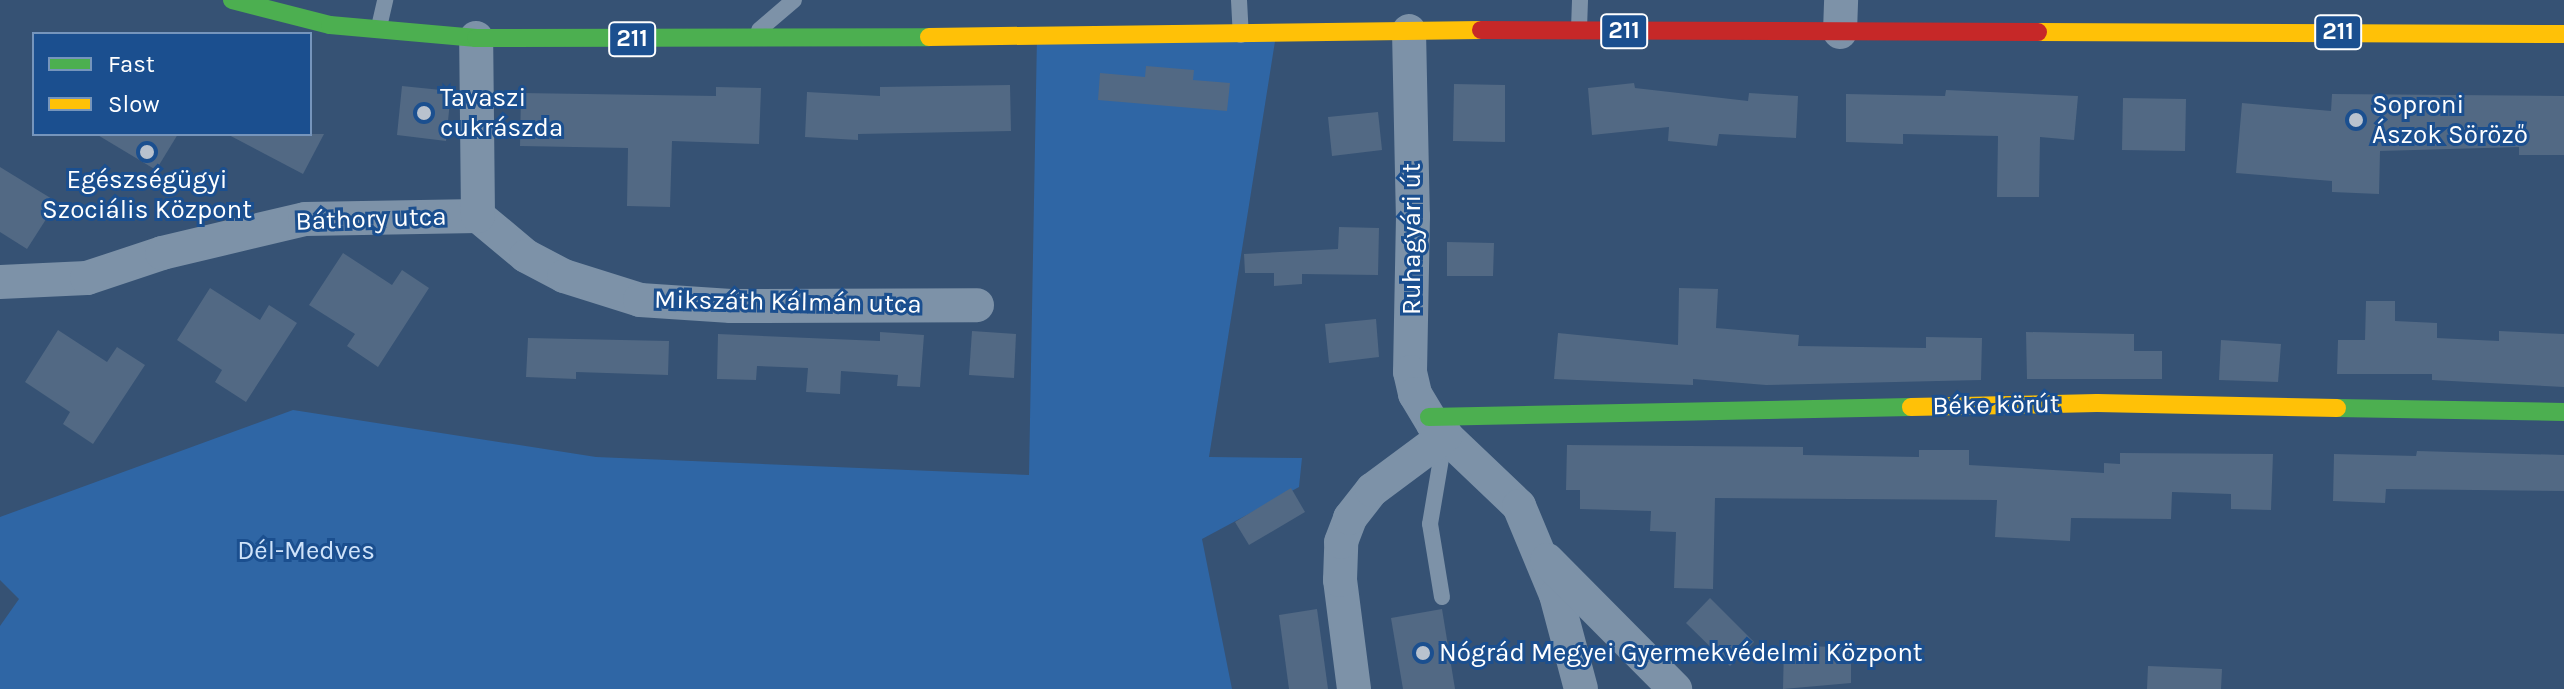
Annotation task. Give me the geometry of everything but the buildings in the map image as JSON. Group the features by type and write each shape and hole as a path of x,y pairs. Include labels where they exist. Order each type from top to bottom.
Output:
{"main road":[{"name":"211","path":"232,0 273,14 378,32 476,38 1242,36 1409,31 1579,31 1840,16 2564,34"},
{"name":"Béke körút","path":"1437,426 2097,403 2564,412"}],"street":[{"name":"Ruhagyári út","path":"1409,31 1410,372 1437,426 1519,506 1541,554 1581,689"},
{"name":"Báthory utca","path":"0,282 87,278 162,253 305,219 478,216 476,38"},
{"name":"Mikszáth Kálmán utca","path":"478,216 526,256 564,276 640,300 731,306 977,305"},
{"path":"1354,689 1340,580 1341,542 1350,518 1372,490 1437,426"},
{"path":"1541,554 1675,689"}],"lane":[{"path":"378,32 385,0"},
{"path":"749,39 794,0"},
{"path":"1239,0 1242,36"},
{"path":"1579,31 1580,0"},
{"path":"1437,426 1430,524 1442,597"}],"green space":[{"name":"Dél-Medves","path":"1276,35 1209,457 1302,458 1299,487 1202,539 1232,689 0,689 0,626 19,599 0,580 0,517 293,410 596,457 1029,475 1037,36"}],"traffic: fast":[{"path":"232,0 330,25 476,38 929,37"},
{"path":"1429,417 1911,407"},
{"path":"2337,408 2564,412"}],"traffic: slow":[{"path":"929,37 1481,30"},
{"path":"2038,32 2564,34"},
{"path":"1911,407 2097,403 2337,408"}],"traffic: jam":[{"path":"1481,30 2038,32"}],"place":[{"name":"Tavaszi cukrászda","path":"424,113"},
{"name":"Soproni Ászok Söröző","path":"2356,120"},
{"name":"Egészségügyi Szociális Központ","path":"147,152"},
{"name":"Nógrád Megyei Gyermekvédelmi Központ","path":"1423,653"}]}
